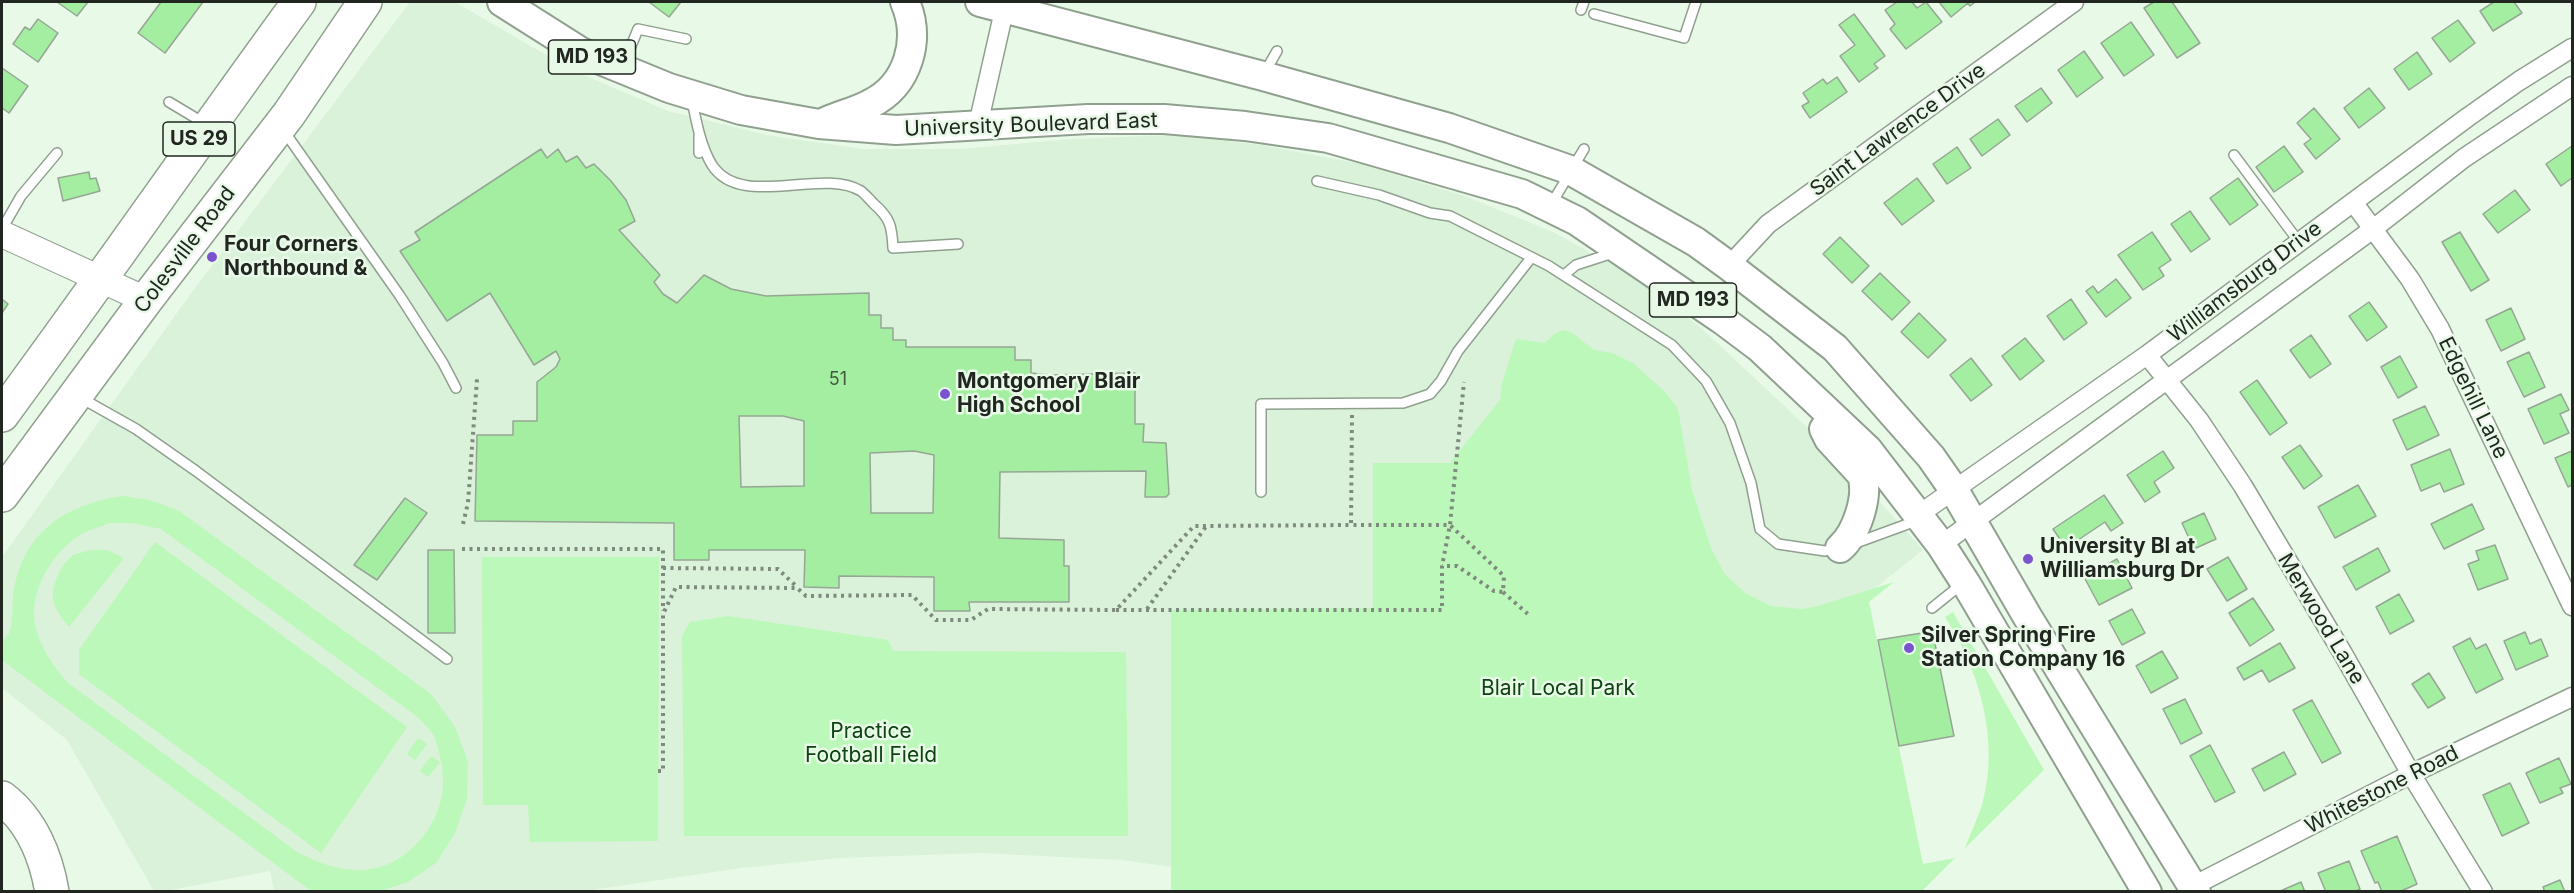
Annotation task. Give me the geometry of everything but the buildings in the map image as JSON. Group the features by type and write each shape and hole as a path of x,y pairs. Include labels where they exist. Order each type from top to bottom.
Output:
{"highway":[{"name":"US 29","path":"2,415 102,279 208,125 299,2"},
{"name":"Colesville Road","path":"2,495 146,300 280,125 365,2"},
{"path":"2,798 12,806 34,836 49,870 52,891"}],"main road":[{"name":"University Boulevard East","path":"502,2 581,52 669,88 741,110 819,124 896,130 1088,119 1164,119 1245,126 1339,141 1522,194 1577,221 1760,348 1868,450 1941,545 2147,891"},
{"path":"819,124 872,104 891,89 906,68 913,41 910,14 905,2"},
{"name":"MD 193","path":"997,4 1449,128 1577,159 1729,266 1835,348 1931,457 1954,490 2194,889"},
{"path":"1811,397 1818,418 1829,439 1864,478 1863,499 1856,521 1848,541 1840,548"}],"street":[{"name":"Saint Lawrence Drive","path":"1729,266 1768,224 2074,2"},
{"path":"978,125 997,4"},
{"name":"Williamsburg Drive","path":"1919,517 2147,355 2519,81 2572,48"},
{"name":"Williamsburg Drive","path":"1941,545 2373,229 2464,158 2572,86"},
{"name":"Edgehill Lane","path":"2353,202 2410,279 2440,329 2572,606"},
{"path":"2,234 146,300"},
{"name":"Merwood Lane","path":"2147,355 2199,420 2242,486 2411,774 2483,891"},
{"name":"Whitestone Road","path":"2194,889 2411,774 2572,697"}],"lane":[{"path":"1594,14 1684,38 1696,2"},
{"path":"622,69 638,29 686,39"},
{"path":"1263,76 1277,51"},
{"path":"691,95 699,131 713,166 731,182 765,187 840,185 861,191 886,215 892,231 892,248 958,244"},
{"path":"169,102 208,125"},
{"path":"280,125 400,296 443,363 456,388"},
{"path":"699,131 699,153"},
{"path":"2,229 21,196 57,153"},
{"path":"2234,155 2299,242"},
{"path":"1549,207 1577,159"},
{"path":"1317,181 1379,195 1430,213 1450,216 1564,275 1672,345 1706,381 1730,423 1751,483 1760,529 1778,544 1825,551 1840,548 1919,517"},
{"path":"1564,275 1576,265 1618,251"},
{"path":"1261,492 1261,404 1403,403 1430,394 1441,381 1458,351 1531,258"},
{"path":"76,395 136,429 187,465 447,659"},
{"path":"1932,608 1964,582"}],"path":[{"path":"463,524 468,503 477,379"},
{"path":"663,568 778,569 806,596 912,595 936,620 971,620 988,609 1442,610 1442,566 1450,525 1464,382"},
{"path":"1351,525 1352,414"},
{"path":"1116,610 1194,526 1207,525 1450,525 1504,576 1503,592"},
{"path":"1146,610 1207,525"},
{"path":"462,549 663,549 663,771 658,771"},
{"path":"1442,566 1457,566 1494,591 1503,592 1529,615"},
{"path":"663,614 676,587 797,588"}],"shaded area":[{"name":"Montgomery Blair High School","path":"410,2 455,2 572,70 668,111 772,136 864,149 960,149 1070,139 1172,135 1262,145 1361,164 1465,196 1555,233 1631,275 1700,327 1843,461 1923,550 1865,596 1316,892 1235,876 1122,860 982,853 840,858 741,868 585,891 274,891 270,871 166,891 154,891 67,740 2,688 2,557 192,292"}],"green space":[{"name":"Blair Local Park","path":"1563,330 1571,332 1594,350 1612,353 1633,363 1666,393 1678,409 1692,490 1711,548 1724,573 1745,593 1771,606 1802,609 1894,582 1869,602 1923,864 1955,858 1921,892 1171,891 1171,610 1373,608 1373,463 1450,463 1500,400 1502,383 1516,339 1545,343 1554,334"},
{"path":"122,496 150,500 179,511 431,694 455,727 468,762 467,799 455,833 436,863 408,882 380,891 311,891 2,660 1,646 11,626 15,584 29,548 53,522 85,505","holes":["109,523 133,523 161,529 419,718 429,729 434,736 441,759 442,793 437,813 413,848 390,863 363,870 337,868 305,856 68,683 56,669 38,636 34,606 41,581 63,548 83,533"]},
{"path":"155,542 407,727 321,853 79,674 79,650"},
{"path":"90,550 107,550 124,558 69,627 55,606 54,587 61,569 68,560 74,555"},
{"path":"482,557 659,557 658,841 530,842 528,805 483,805"},
{"path":"1953,612 2044,770 1965,848 1982,805 1989,756 1983,707 1977,683 1968,660 1945,617"},
{"name":"Practice Football Field","path":"728,616 888,640 893,651 1126,652 1128,836 684,836 682,636 690,622"},
{"path":"418,738 427,744 415,760 407,754"},
{"path":"431,756 440,762 428,777 420,771"}],"place":[{"name":"Four Corners Northbound &","path":"212,257"},
{"name":"Montgomery Blair High School","path":"945,394"},
{"name":"University Bl at Williamsburg Dr","path":"2028,559"},
{"name":"Silver Spring Fire Station Company 16","path":"1909,648"}]}
